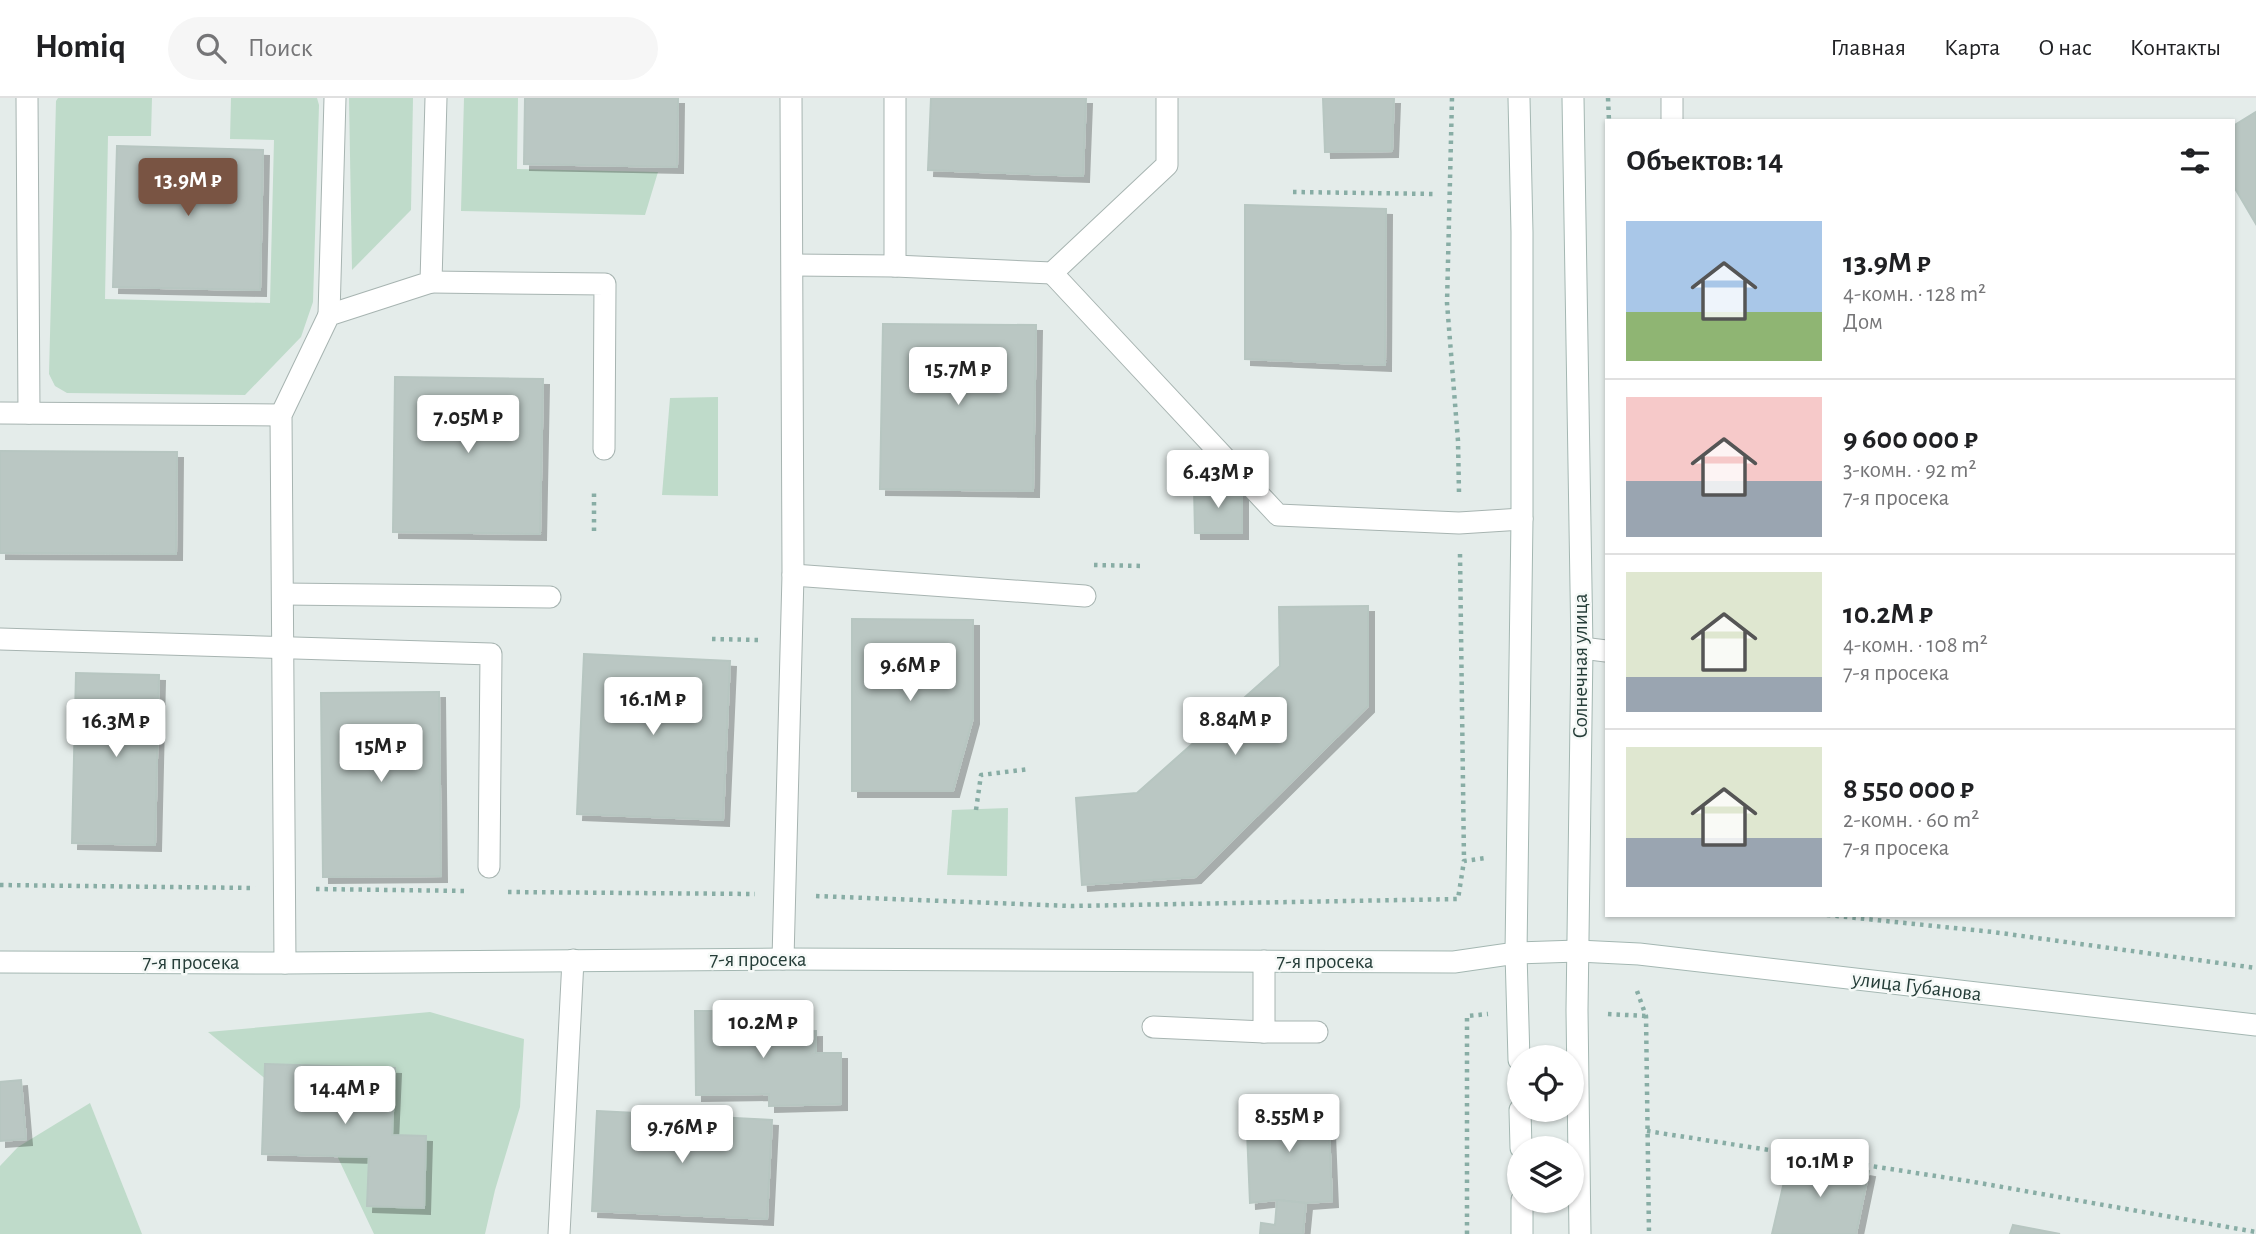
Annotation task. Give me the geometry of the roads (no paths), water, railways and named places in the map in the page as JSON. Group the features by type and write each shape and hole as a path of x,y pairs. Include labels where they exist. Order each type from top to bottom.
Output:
{"main road":[{"path":"27,98 29,413"},
{"path":"285,963 281,415 329,315 335,98"},
{"path":"431,282 436,98"},
{"path":"783,959 793,575 791,98"},
{"path":"894,266 895,98"},
{"path":"1052,273 1167,165 1167,98"},
{"path":"1519,98 1522,519 1516,953 1519,1045"},
{"name":"Солнечная улица","path":"1573,98 1582,648 1577,1010 1580,1234"},
{"path":"1672,98 1672,119"},
{"path":"793,265 894,266 1052,273 1278,515 1460,523 1522,519"},
{"path":"329,315 431,282 605,284 604,449"},
{"path":"0,413 281,415"},
{"path":"793,575 1085,596"},
{"path":"283,594 550,597"},
{"path":"0,639 491,654 489,867"},
{"path":"1582,648 1605,651"},
{"name":"улица Губанова","path":"1516,953 1578,951 1639,954 2256,1025"},
{"name":"7-я просека","path":"0,962 783,959 1454,962 1516,953"},
{"path":"559,1234 573,960"},
{"path":"1264,961 1264,1032"},
{"path":"1153,1027 1317,1032"},
{"path":"1522,1213 1522,1234"}]}
